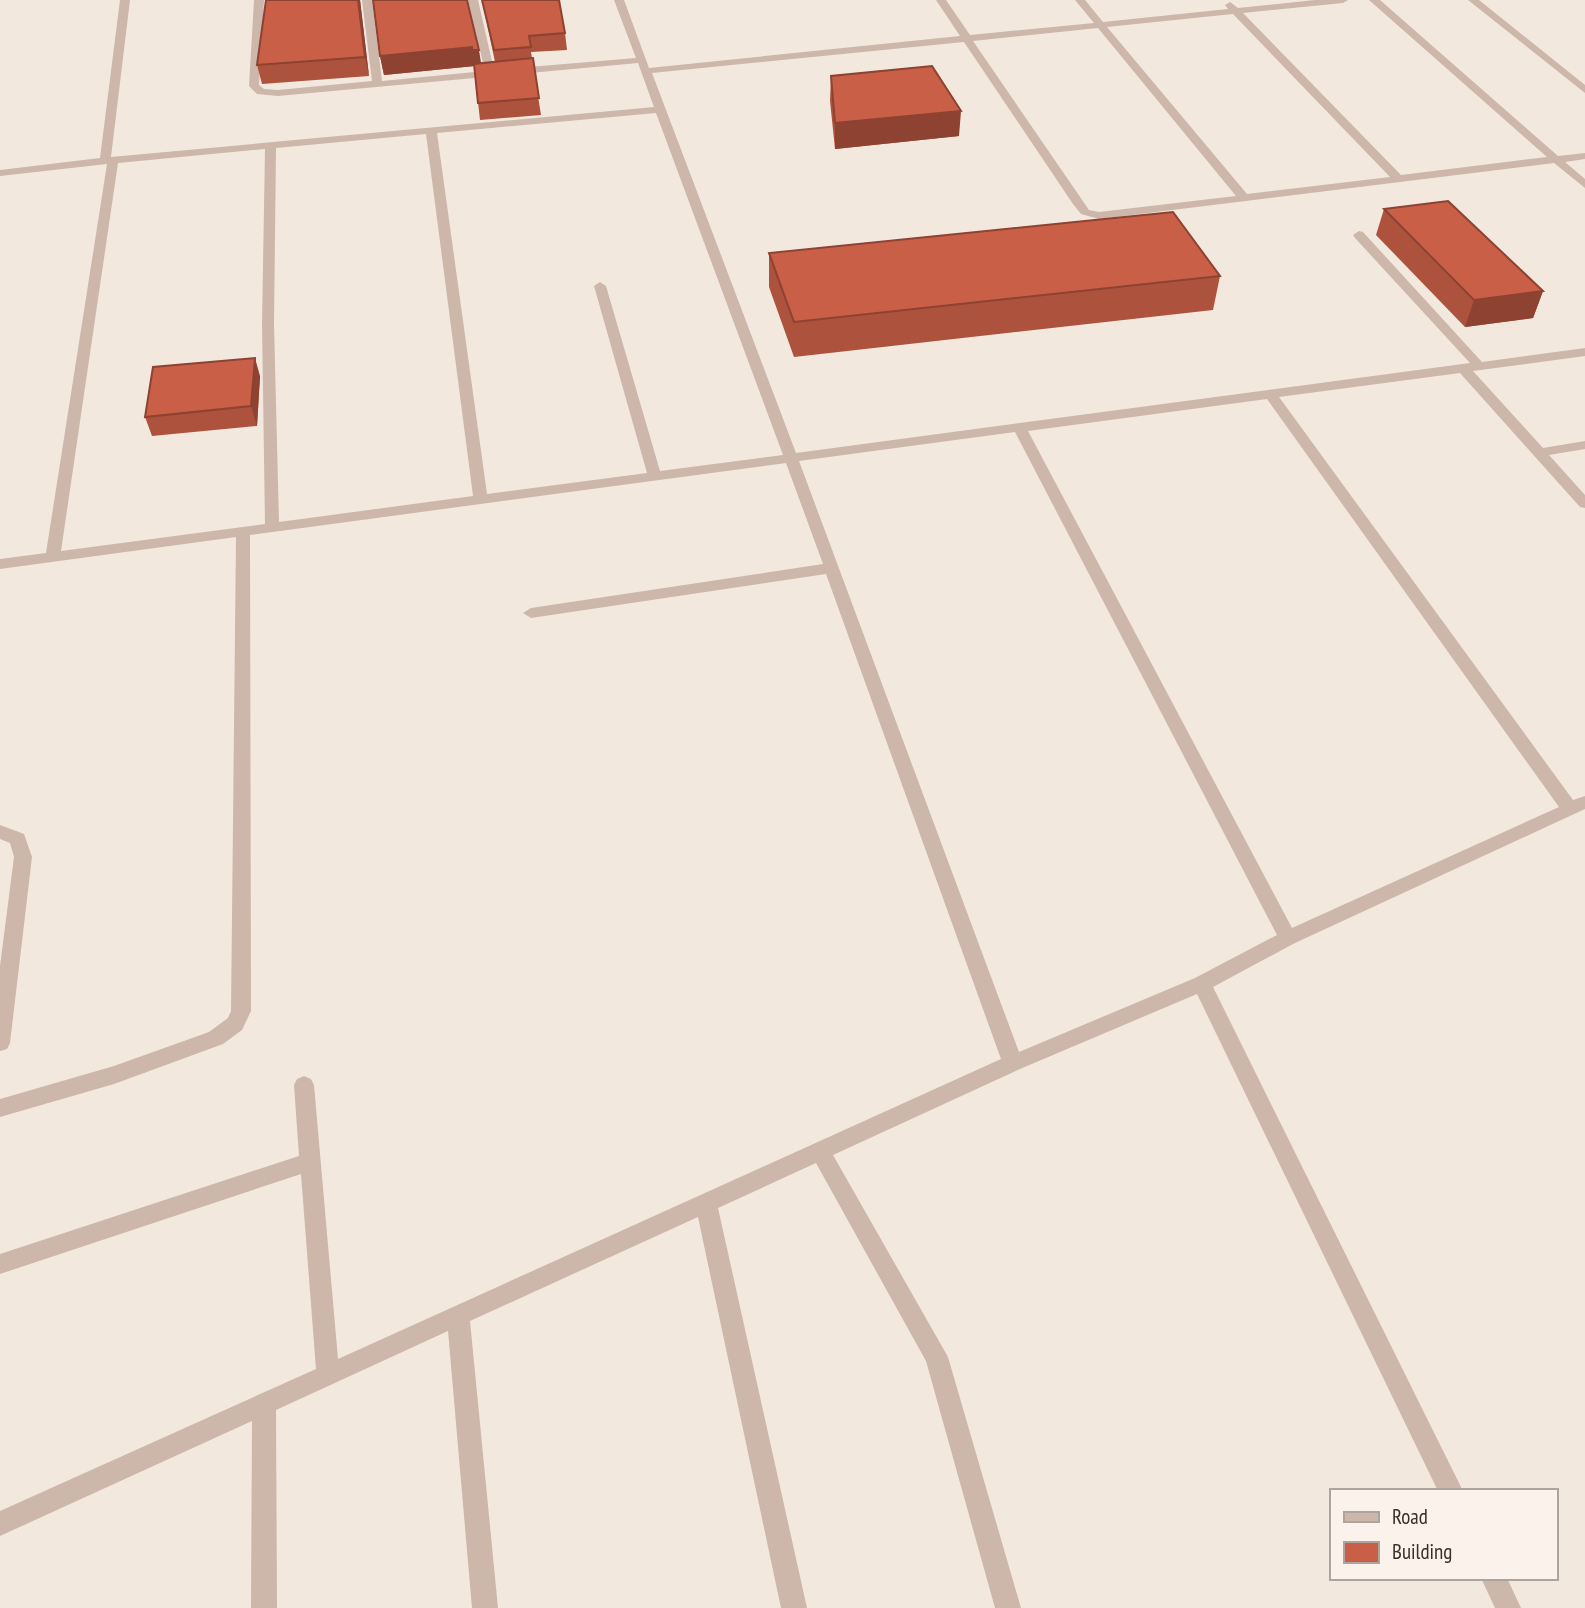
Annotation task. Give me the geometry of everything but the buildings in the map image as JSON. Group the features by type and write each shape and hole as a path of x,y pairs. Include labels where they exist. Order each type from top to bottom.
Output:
{"street":[{"path":"53,557 109,160 125,0"},
{"path":"260,0 254,86 261,92 490,73 644,65 969,38 1343,0"},
{"path":"367,0 377,83"},
{"path":"473,0 490,73"},
{"path":"620,0 1013,1063"},
{"path":"941,0 1085,212 1098,216 1585,156"},
{"path":"1080,0 1245,199"},
{"path":"1225,0 1398,178"},
{"path":"1374,0 1585,185"},
{"path":"1473,0 1585,90"},
{"path":"0,173 109,160 660,109"},
{"path":"431,131 481,500"},
{"path":"271,145 268,324 272,528"},
{"path":"1359,235 1479,366"},
{"path":"600,286 654,477"},
{"path":"0,564 1585,352"},
{"path":"1463,368 1585,504"},
{"path":"0,1524 1013,1063 1202,984 1288,938 1578,806 1270,394"},
{"path":"1020,428 1288,938"},
{"path":"1539,453 1585,445"},
{"path":"0,1108 127,1070 216,1038 235,1024 241,1010 243,533"},
{"path":"531,612 832,568"},
{"path":"0,832 18,839 23,857 6,936 0,1043"},
{"path":"1202,984 1450,1489"},
{"path":"304,1085 328,1374"},
{"path":"820,1151 936,1357 1008,1608"},
{"path":"0,1264 310,1162"},
{"path":"706,1203 794,1608"},
{"path":"458,1316 485,1608"},
{"path":"264,1404 264,1608"},
{"path":"1495,1580 1508,1608"}]}
